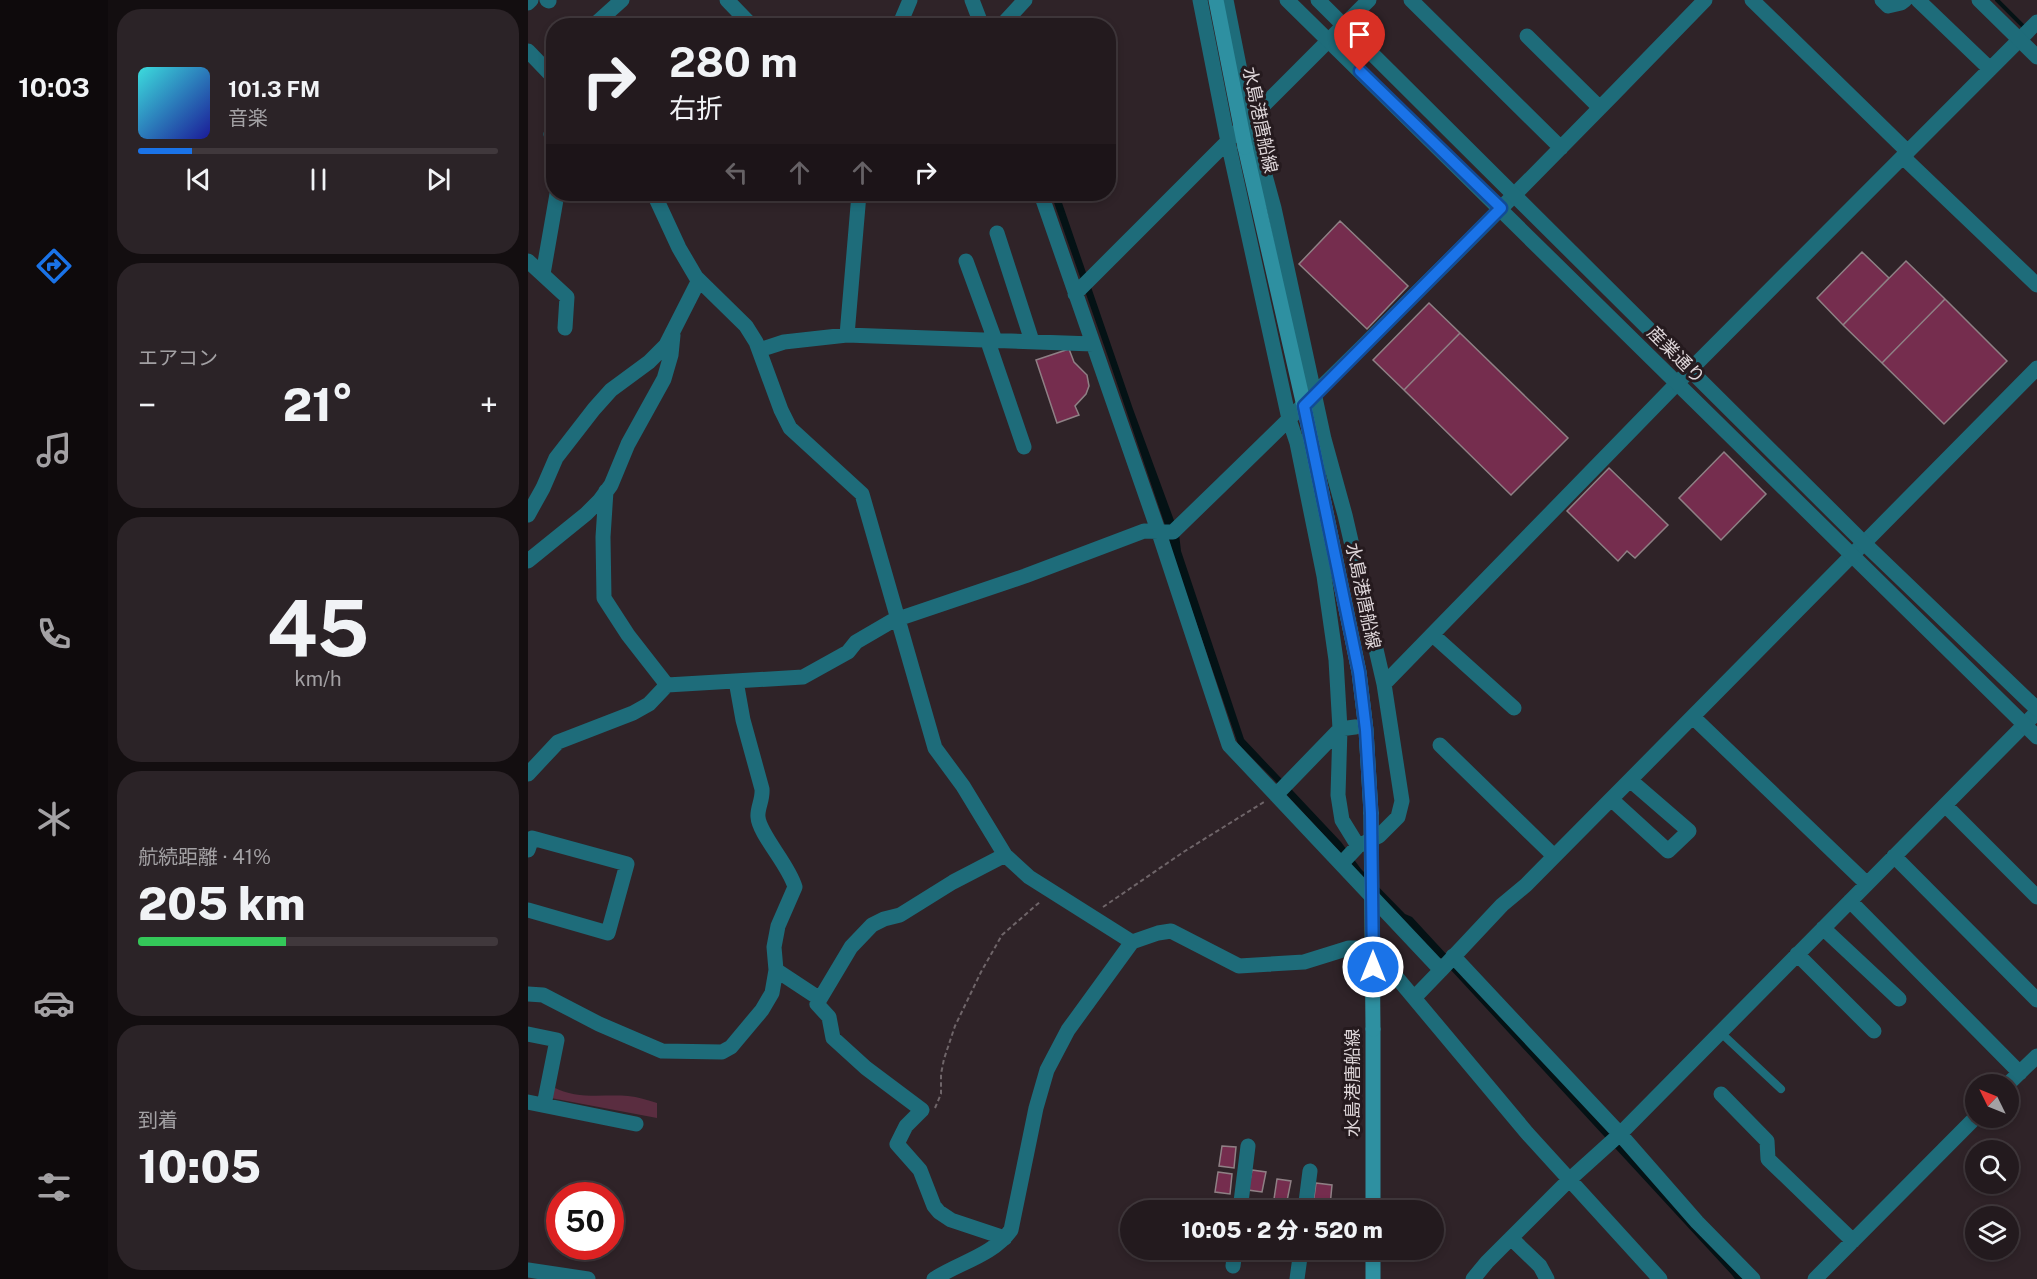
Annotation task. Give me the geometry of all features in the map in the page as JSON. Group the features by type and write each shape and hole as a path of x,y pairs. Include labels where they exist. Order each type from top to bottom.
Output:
{"main road":[{"name":"水島港唐船線","path":"1216,0 1245,147 1304,406 1359,672 1366,730 1371,813 1373,1200"},
{"path":"1373,1260 1373,1279"}],"street":[{"path":"602,18 622,0"},
{"path":"727,0 744,18"},
{"path":"902,18 910,0"},
{"path":"972,0 979,18"},
{"path":"1008,18 1025,0"},
{"path":"1200,0 1228,142 1289,419 1297,443 1324,576 1348,728 1338,795 1342,820 1358,846"},
{"path":"1226,0 1250,121 1274,208 1324,439 1345,515 1384,684 1385,724 1402,801 1398,817 1379,836 1358,846 1342,863"},
{"name":"産業通り","path":"1287,0 2037,737"},
{"name":"産業通り","path":"1318,0 1864,543 2037,710"},
{"path":"1075,294 1369,0"},
{"path":"1411,0 1562,148"},
{"path":"528,774 558,742 641,709 649,704 666,685 803,677 848,652 856,642 892,621 1144,531 1173,532 1304,406 1562,148 1705,0"},
{"path":"1752,0 2037,285"},
{"path":"1882,0 1888,6 1905,0"},
{"path":"1918,0 1990,69"},
{"path":"1979,0 2037,57"},
{"path":"1384,684 1434,636 1690,370 2037,22"},
{"path":"1527,36 1600,108"},
{"path":"528,51 546,65"},
{"path":"543,274 556,201"},
{"path":"657,201 679,248 699,280 746,326 759,350 790,428 862,494 935,748 963,786 1005,855 1029,877 1132,942"},
{"path":"847,335 858,201"},
{"path":"1043,201 1159,533 1229,745 1441,970"},
{"path":"997,233 1032,341"},
{"path":"528,261 567,297 565,328"},
{"path":"966,261 1024,447"},
{"path":"528,515 556,458 579,427 611,390 649,362 666,345 699,280"},
{"path":"528,561 586,514 611,485 628,444 664,379 671,355 675,326"},
{"path":"759,350 784,342 847,335 1093,344"},
{"path":"1414,999 1502,905 1526,885 1611,800 2037,368"},
{"path":"606,491 603,537 604,598 628,635 666,685"},
{"path":"1434,636 1514,708"},
{"path":"528,994 543,995 599,1024 662,1051 722,1052 731,1047 762,1010 772,993 776,970 774,947 778,926 795,887 787,867 758,817 763,800 762,789 743,720 736,681"},
{"path":"1473,1279 1486,1262 1569,1180 1620,1134 2037,710"},
{"path":"1693,717 1867,884"},
{"path":"1276,795 1348,728"},
{"path":"1440,745 1554,856"},
{"path":"1611,800 1668,851 1689,831 1630,780"},
{"path":"1945,805 2037,897"},
{"path":"528,850 532,838 627,864 608,933 528,910"},
{"path":"1005,855 953,882 900,915 884,919 873,925 851,947 817,1004 829,1017 833,1038 866,1068 922,1110 906,1126 897,1144 920,1170 933,1206 944,1217 1005,1238"},
{"path":"1894,856 2037,1000"},
{"path":"1850,901 2020,1073 2037,1056"},
{"path":"1823,928 1899,999"},
{"path":"934,1279 991,1250 1011,1230 1036,1108 1047,1070 1068,1030 1132,942 1171,931 1239,966 1304,962 1349,948 1361,948 1383,961 1472,1070 1660,1279"},
{"path":"1797,954 1874,1031"},
{"path":"1453,956 1620,1134 1697,1222 1753,1279"},
{"path":"776,970 820,999"},
{"path":"528,1034 557,1040 544,1105"},
{"path":"1721,1094 1767,1141 1768,1160 1853,1240"},
{"path":"528,1102 636,1124"},
{"path":"1815,1279 1965,1128"},
{"path":"1241,1200 1248,1146"},
{"path":"1306,1200 1310,1171"},
{"path":"1511,1238 1540,1266 1547,1279"},
{"path":"1233,1266 1234,1260"},
{"path":"1297,1279 1300,1260"},
{"path":"528,1270 588,1279"}],"lane":[{"path":"1720,1032 1781,1089"}],"path":[{"path":"1090,915 1185,851 1276,795"},
{"path":"922,1110 936,1108 941,1094 940,1074 955,1026 1002,934 1053,891"}],"shaded area":[{"path":"1053,201 1061,201 1179,534 1181,551 1244,739 1341,842 1361,869 1405,914 1412,917 1746,1279 1735,1279 1450,969 1443,958 1438,958 1278,784 1238,744"},
{"path":"553,1087 571,1094 628,1096 657,1103 657,1118 551,1098"}],"building":[{"path":"1340,221 1408,286 1367,329 1299,264"},
{"path":"1862,252 1889,278 1843,325 1817,298"},
{"path":"1906,261 1945,299 1882,363 1843,325"},
{"path":"1945,299 2007,361 1944,424 1882,363"},
{"path":"1429,303 1460,333 1404,390 1373,360"},
{"path":"1460,333 1568,438 1511,495 1404,390"},
{"path":"1069,349 1074,362 1087,375 1089,386 1086,394 1075,406 1079,415 1057,423 1036,360"},
{"path":"1724,452 1766,494 1721,540 1679,498"},
{"path":"1609,468 1668,525 1635,558 1627,551 1618,561 1567,511"},
{"path":"1222,1146 1236,1147 1234,1168 1219,1166"},
{"path":"1252,1170 1266,1172 1262,1192 1248,1190"},
{"path":"1218,1172 1232,1174 1230,1194 1215,1192"},
{"path":"1277,1179 1291,1181 1287,1200 1274,1199"},
{"path":"1316,1183 1332,1185 1331,1200 1314,1200"}],"waterway":[{"path":"1997,0 2026,29"}],"tunnel":[{"path":"1355,727 1378,725"}],"route":[{"path":"1360,71 1501,208 1304,406 1359,672 1366,730 1371,813 1373,967"}]}
